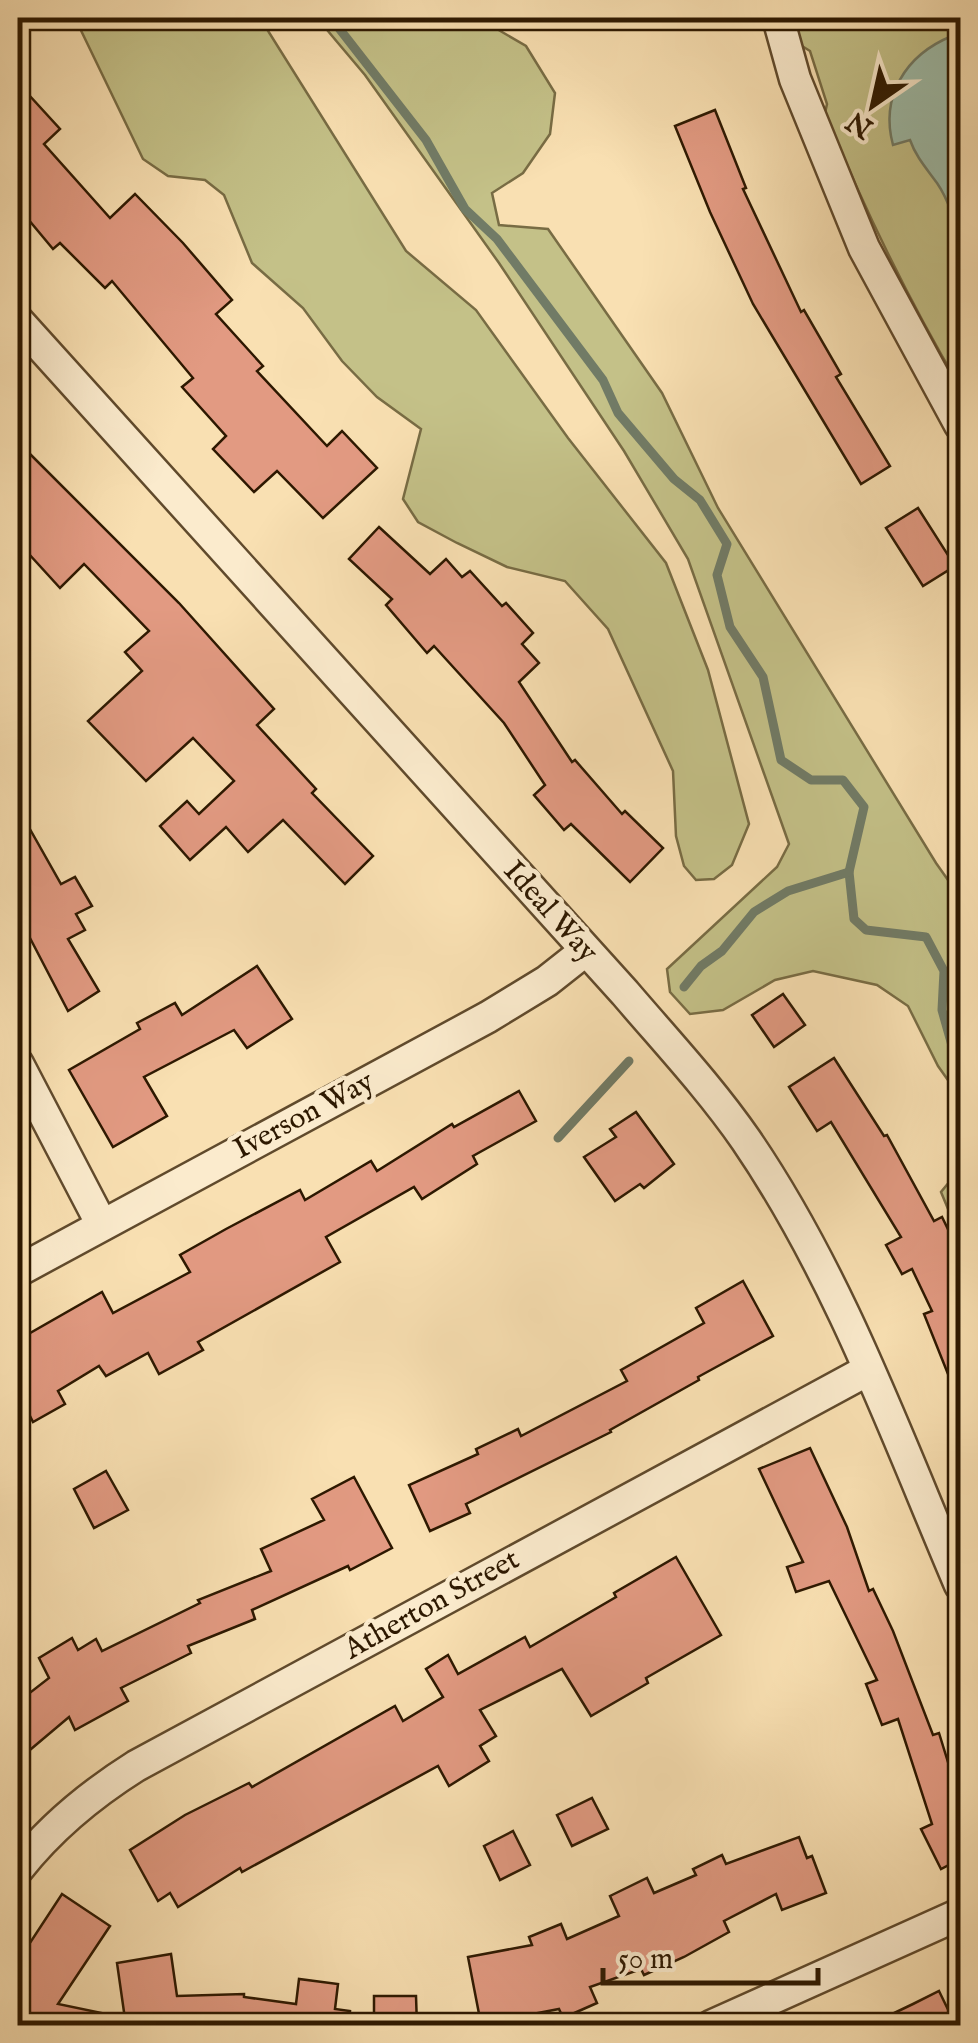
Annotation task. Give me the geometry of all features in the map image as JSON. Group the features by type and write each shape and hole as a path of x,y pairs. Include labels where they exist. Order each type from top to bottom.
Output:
{"street":[{"path":"778,18 795,79 864,248 960,425"},
{"name":"Ideal Way","path":"18,321 719,1103 747,1141 804,1236 868,1370 960,1585"},
{"name":"Iverson Way","path":"18,1271 488,1018 585,951"},
{"path":"18,1064 102,1225"},
{"name":"Atherton Street","path":"18,1870 39,1842 80,1804 136,1766 868,1370"},
{"path":"711,2026 960,1914"}],"shaded area":[{"path":"75,18 260,18 406,251 476,310 568,438 666,563 708,670 749,824 732,865 714,879 696,880 684,866 676,836 673,771 608,629 565,581 507,567 418,522 403,499 421,429 377,397 342,361 303,308 252,263 224,195 205,180 168,176 143,159"},
{"path":"317,18 478,18 526,46 555,93 550,134 523,173 492,193 499,225 548,229 662,393 718,508 960,897 960,1097 938,1066 908,1006 877,985 813,971 775,980 723,1010 690,1014 670,992 667,969 777,867 789,844 688,559 624,451 499,263 365,75"},
{"path":"794,18 960,18 960,387 855,184 825,113 827,104 810,51 802,46"},
{"path":"952,36 960,38 960,247 942,190 910,140 893,145 890,127 894,94 909,66 935,44"},
{"path":"960,1169 960,1238 941,1192"}],"building":[{"path":"18,83 60,129 44,144 110,218 135,194 232,300 216,314 263,366 257,371 327,446 342,431 377,468 323,518 277,471 254,492 213,449 226,436 182,387 193,378 112,281 105,288 60,243 53,249 18,207"},
{"path":"715,110 746,188 743,189 801,312 804,310 841,374 836,377 890,466 861,484 753,304 675,126"},
{"path":"18,442 179,603 274,709 257,725 316,789 312,793 373,856 345,884 283,820 248,852 226,827 190,860 160,826 187,801 199,814 234,781 193,738 146,781 88,721 142,671 125,652 149,631 84,564 60,588 18,542"},
{"path":"918,508 955,566 923,586 886,528"},
{"path":"379,527 430,574 446,559 462,577 470,571 533,633 522,644 539,663 519,682 572,762 575,760 622,814 625,811 663,848 630,882 571,824 564,830 534,795 545,785 504,723 434,646 427,653 386,605 392,599 349,559"},
{"path":"18,808 61,884 75,877 92,906 76,914 85,930 68,939 99,991 68,1011 18,915"},
{"path":"257,966 292,1019 247,1048 234,1030 144,1077 167,1116 113,1147 69,1070 140,1029 137,1023 175,1003 182,1015"},
{"path":"783,994 805,1025 774,1047 752,1015"},
{"path":"834,1058 884,1136 887,1135 934,1221 942,1217 960,1254 960,1404 924,1314 932,1311 912,1269 902,1274 886,1245 901,1237 831,1122 817,1131 789,1087"},
{"path":"519,1091 536,1121 473,1156 477,1164 422,1199 414,1187 326,1237 340,1262 198,1342 203,1350 159,1374 148,1353 106,1376 99,1366 58,1391 65,1404 33,1422 26,1408 18,1413 18,1340 102,1292 113,1313 190,1272 180,1255 226,1229 300,1190 305,1200 371,1161 377,1171 452,1124 454,1127"},
{"path":"636,1112 674,1164 644,1188 640,1184 615,1201 584,1157 616,1137 610,1129"},
{"path":"743,1281 773,1336 611,1432 466,1504 470,1513 430,1531 409,1485 478,1454 476,1449 518,1429 521,1436 627,1381 621,1370 704,1323 696,1308"},
{"path":"810,1448 847,1527 869,1591 873,1589 893,1631 933,1735 939,1733 960,1801 960,1859 941,1869 921,1829 932,1824 898,1719 882,1725 866,1684 877,1680 829,1581 796,1592 787,1567 803,1562 759,1469"},
{"path":"106,1471 128,1510 94,1528 74,1489"},
{"path":"354,1477 392,1548 350,1570 348,1566 252,1610 255,1619 188,1646 191,1653 121,1688 128,1701 75,1730 69,1717 18,1760 18,1702 49,1678 39,1658 72,1638 78,1650 96,1639 102,1651 200,1603 198,1600 271,1571 261,1549 324,1520 312,1499"},
{"path":"676,1557 721,1635 646,1678 648,1683 591,1716 562,1669 480,1710 496,1736 480,1746 489,1761 449,1786 438,1766 242,1872 240,1868 178,1907 170,1893 158,1901 130,1850 185,1815 249,1783 252,1787 395,1706 403,1721 443,1697 426,1669 448,1655 458,1674 525,1637 530,1647"},
{"path":"592,1798 608,1829 572,1846 557,1815"},
{"path":"513,1831 530,1865 500,1880 484,1846"},
{"path":"799,1837 807,1858 812,1856 826,1893 782,1910 776,1894 724,1921 729,1932 684,1957 644,1975 641,1969 590,1987 597,2003 563,2018 559,2009 481,2024 468,1957 532,1945 529,1937 561,1924 567,1939 619,1916 610,1896 647,1878 654,1893 696,1875 693,1869 722,1855 726,1864"},
{"path":"62,1894 110,1926 58,2004 111,2015 110,2026 18,2026 25,1961 20,1958"},
{"path":"171,1954 177,1996 244,1994 296,2004 299,1979 338,1984 335,2009 350,2011 349,2026 126,2026 117,1963"},
{"path":"939,1991 956,2026 867,2026 913,2004"},
{"path":"374,1996 416,1996 417,2026 374,2026"}],"waterway":[{"path":"331,18 426,140 465,209 497,239 603,380 618,413 674,479 700,500 727,544 717,575 730,627 763,677 781,760 811,780 843,780 864,807 849,872 854,919 866,930 926,937 944,971 942,1010 955,1056 960,1060"},
{"path":"684,987 701,966 722,951 754,912 788,891 849,872"},
{"path":"558,1138 629,1061"}]}
